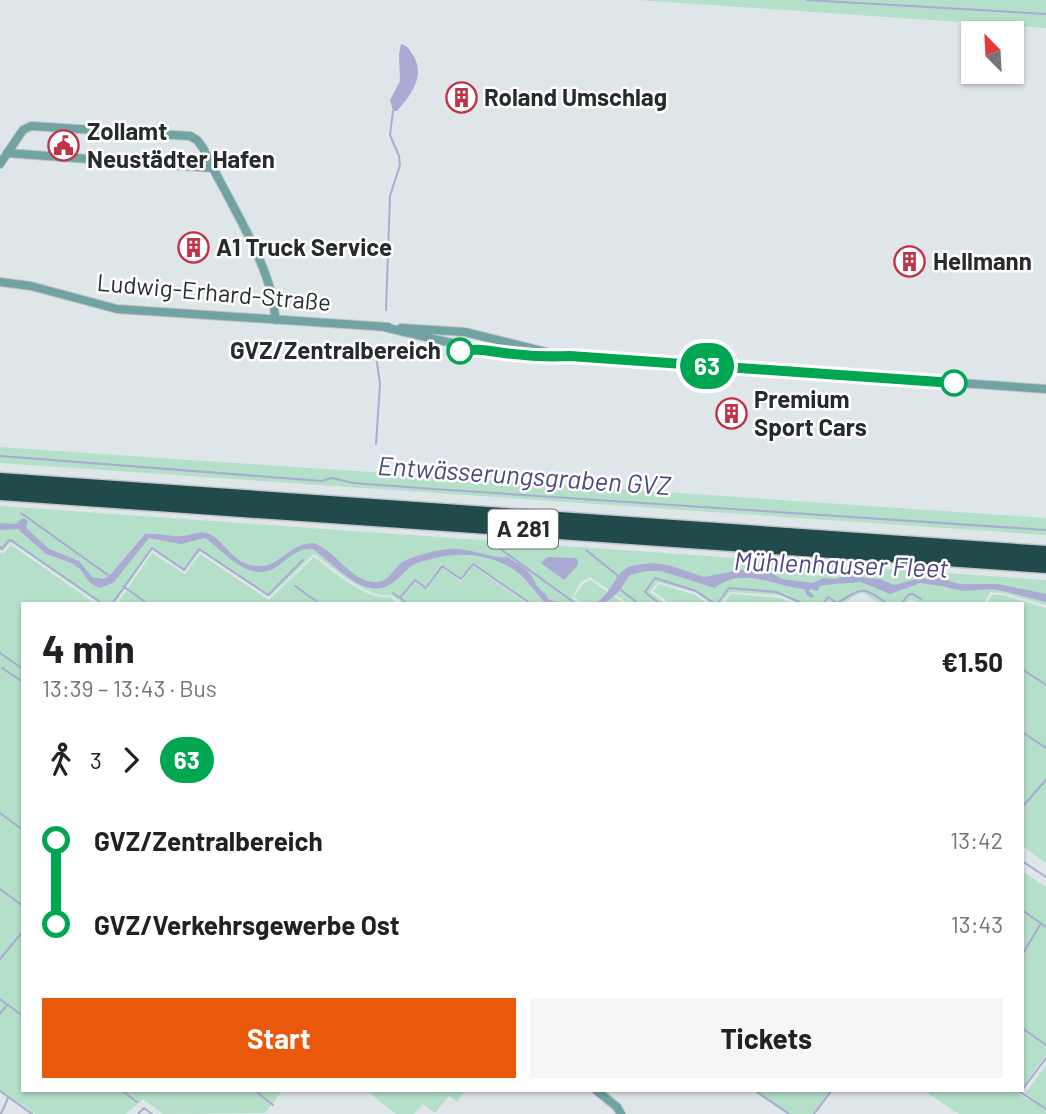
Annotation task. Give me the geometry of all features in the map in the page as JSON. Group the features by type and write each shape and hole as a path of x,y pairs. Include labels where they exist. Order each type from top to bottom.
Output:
{"highway":[{"name":"A 281","path":"0,480 1046,553"},
{"name":"A 281","path":"0,493 1046,566"}],"street":[{"path":"0,164 23,130 31,126 184,134 197,140 272,290 275,320"},
{"path":"7,153 212,168"},
{"name":"Ludwig-Erhard-Straße","path":"0,282 31,286 117,309 465,332 570,356 1046,389"},
{"path":"598,1092 617,1107 621,1114"}],"green space":[{"path":"638,0 1046,0 1046,28 1024,26 1024,21 961,22"},
{"path":"0,447 1046,518 1046,535 0,463"},
{"path":"0,506 1046,580 1046,605 1004,593 990,592 985,602 918,602 912,599 904,602 880,602 861,593 846,602 796,602 780,595 730,592 722,602 708,602 696,592 658,582 650,592 664,602 626,602 590,577 581,582 572,598 577,602 529,602 473,563 461,578 441,564 426,587 414,579 398,600 361,587 314,554 269,597 200,551 185,571 152,550 115,602 97,602 11,542 0,550"},
{"path":"11,545 93,602 21,602 21,1092 281,1092 265,1113 163,1114 143,1099 126,1114 35,1114 0,1090 0,552 3,554"},
{"path":"152,553 185,574 200,554 269,600 314,557 361,590 381,597 390,597 397,602 118,602"},
{"path":"473,566 525,602 399,602 415,582 427,589 442,567 461,581"},
{"path":"590,580 622,602 581,602 574,597 583,584"},
{"path":"659,584 695,595 705,602 668,602 653,591"},
{"path":"731,594 779,598 790,602 725,602"},
{"path":"992,595 1003,595 1046,608 1046,863 1024,847 1024,602 988,602"},
{"path":"1024,872 1046,887 1046,1055 1024,1085"},
{"path":"1046,1065 1046,1114 959,1114 926,1092 1019,1092 1018,1094 1043,1107 1025,1094"},
{"path":"368,1092 464,1092 457,1102 449,1096 435,1113 423,1104 414,1114 396,1114"},
{"path":"757,1092 830,1092 814,1114 789,1114"}],"water":[{"path":"401,44 413,55 418,70 415,85 397,111 393,111 390,100 400,81"},
{"path":"23,518 28,521 26,528 49,549 79,561 92,577 104,579 145,534 183,536 202,532 215,537 242,562 257,566 265,566 297,547 313,543 328,551 356,575 372,582 388,578 406,560 438,550 456,549 508,557 528,571 549,600 558,602 544,602 516,571 483,557 459,555 419,562 393,583 376,589 363,586 340,572 313,549 304,549 276,567 260,572 249,570 237,563 205,538 181,544 149,538 113,583 100,588 90,583 72,563 46,554 18,529 0,530 0,523 16,524"},
{"path":"547,557 575,558 578,565 564,580 541,563"},
{"path":"635,565 668,565 704,577 740,570 771,573 782,579 812,583 824,578 847,576 880,579 894,585 917,579 941,578 959,584 998,584 1046,594 1046,602 992,589 963,591 920,583 890,594 861,582 823,585 818,591 809,591 814,596 812,598 804,589 758,579 736,578 715,588 661,571 646,571 630,575 611,599 597,602 624,570"}],"waterway":[{"name":"Entwässerungsgraben GVZ","path":"807,0 1046,14"},
{"path":"386,310 390,196 400,165 390,135 393,111"},
{"path":"375,348 380,384 376,444"},
{"name":"Entwässerungsgraben GVZ","path":"0,456 322,481 332,478 353,483 434,489 1046,530"},
{"path":"21,513 108,575"},
{"path":"0,547 2,549 9,540 12,541 100,602"},
{"path":"495,545 573,602"},
{"path":"113,602 152,548 184,570 199,549 268,595 303,560"},
{"path":"586,550 617,575 619,581"},
{"path":"400,598 415,580 426,588 442,566 461,579 473,564 528,602"},
{"path":"658,602 645,592 655,578 696,591 712,602"},
{"path":"123,586 145,602"},
{"path":"295,586 317,602"},
{"name":"Mühlenhauser Fleet","path":"718,602 729,588 776,592 799,602"},
{"path":"621,590 636,602"},
{"name":"Mühlenhauser Fleet","path":"839,602 862,591 867,591 885,602"},
{"path":"393,593 405,602"},
{"name":"Mühlenhauser Fleet","path":"903,602 908,595 913,594 921,599"},
{"path":"824,602 828,597 836,602"},
{"path":"0,653 21,668"},
{"path":"2,668 21,681"},
{"path":"1024,670 1046,685"},
{"path":"1024,733 1046,748"},
{"path":"1024,805 1046,780"},
{"path":"0,813 21,829"},
{"path":"1024,862 1046,877"},
{"path":"0,889 21,905"},
{"path":"1024,911 1046,927"},
{"path":"1024,952 1041,923"},
{"path":"0,959 21,933"},
{"path":"0,999 21,1015"},
{"path":"0,1014 7,1005"},
{"path":"1024,1029 1046,1045"},
{"path":"1024,1087 1046,1058"},
{"path":"0,1091 32,1114"},
{"path":"124,1092 137,1102"},
{"path":"257,1092 273,1105"},
{"path":"757,1092 789,1114"},
{"path":"814,1114 830,1092"},
{"path":"1020,1092 1046,1109"},
{"path":"1,1114 8,1098"},
{"path":"138,1114 144,1108 152,1114"}],"bus line":[{"name":"63","path":"460,351 480,348 530,356 570,356 954,383"}],"place":[{"name":"Roland Umschlag","path":"461,98"},
{"name":"Zollamt Neustädter Hafen","path":"64,146"},
{"name":"A1 Truck Service","path":"193,248"},
{"name":"Hellmann","path":"910,262"},
{"name":"GVZ/Zentralbereich","path":"460,351"},
{"name":"Premium Sport Cars","path":"731,414"}]}
